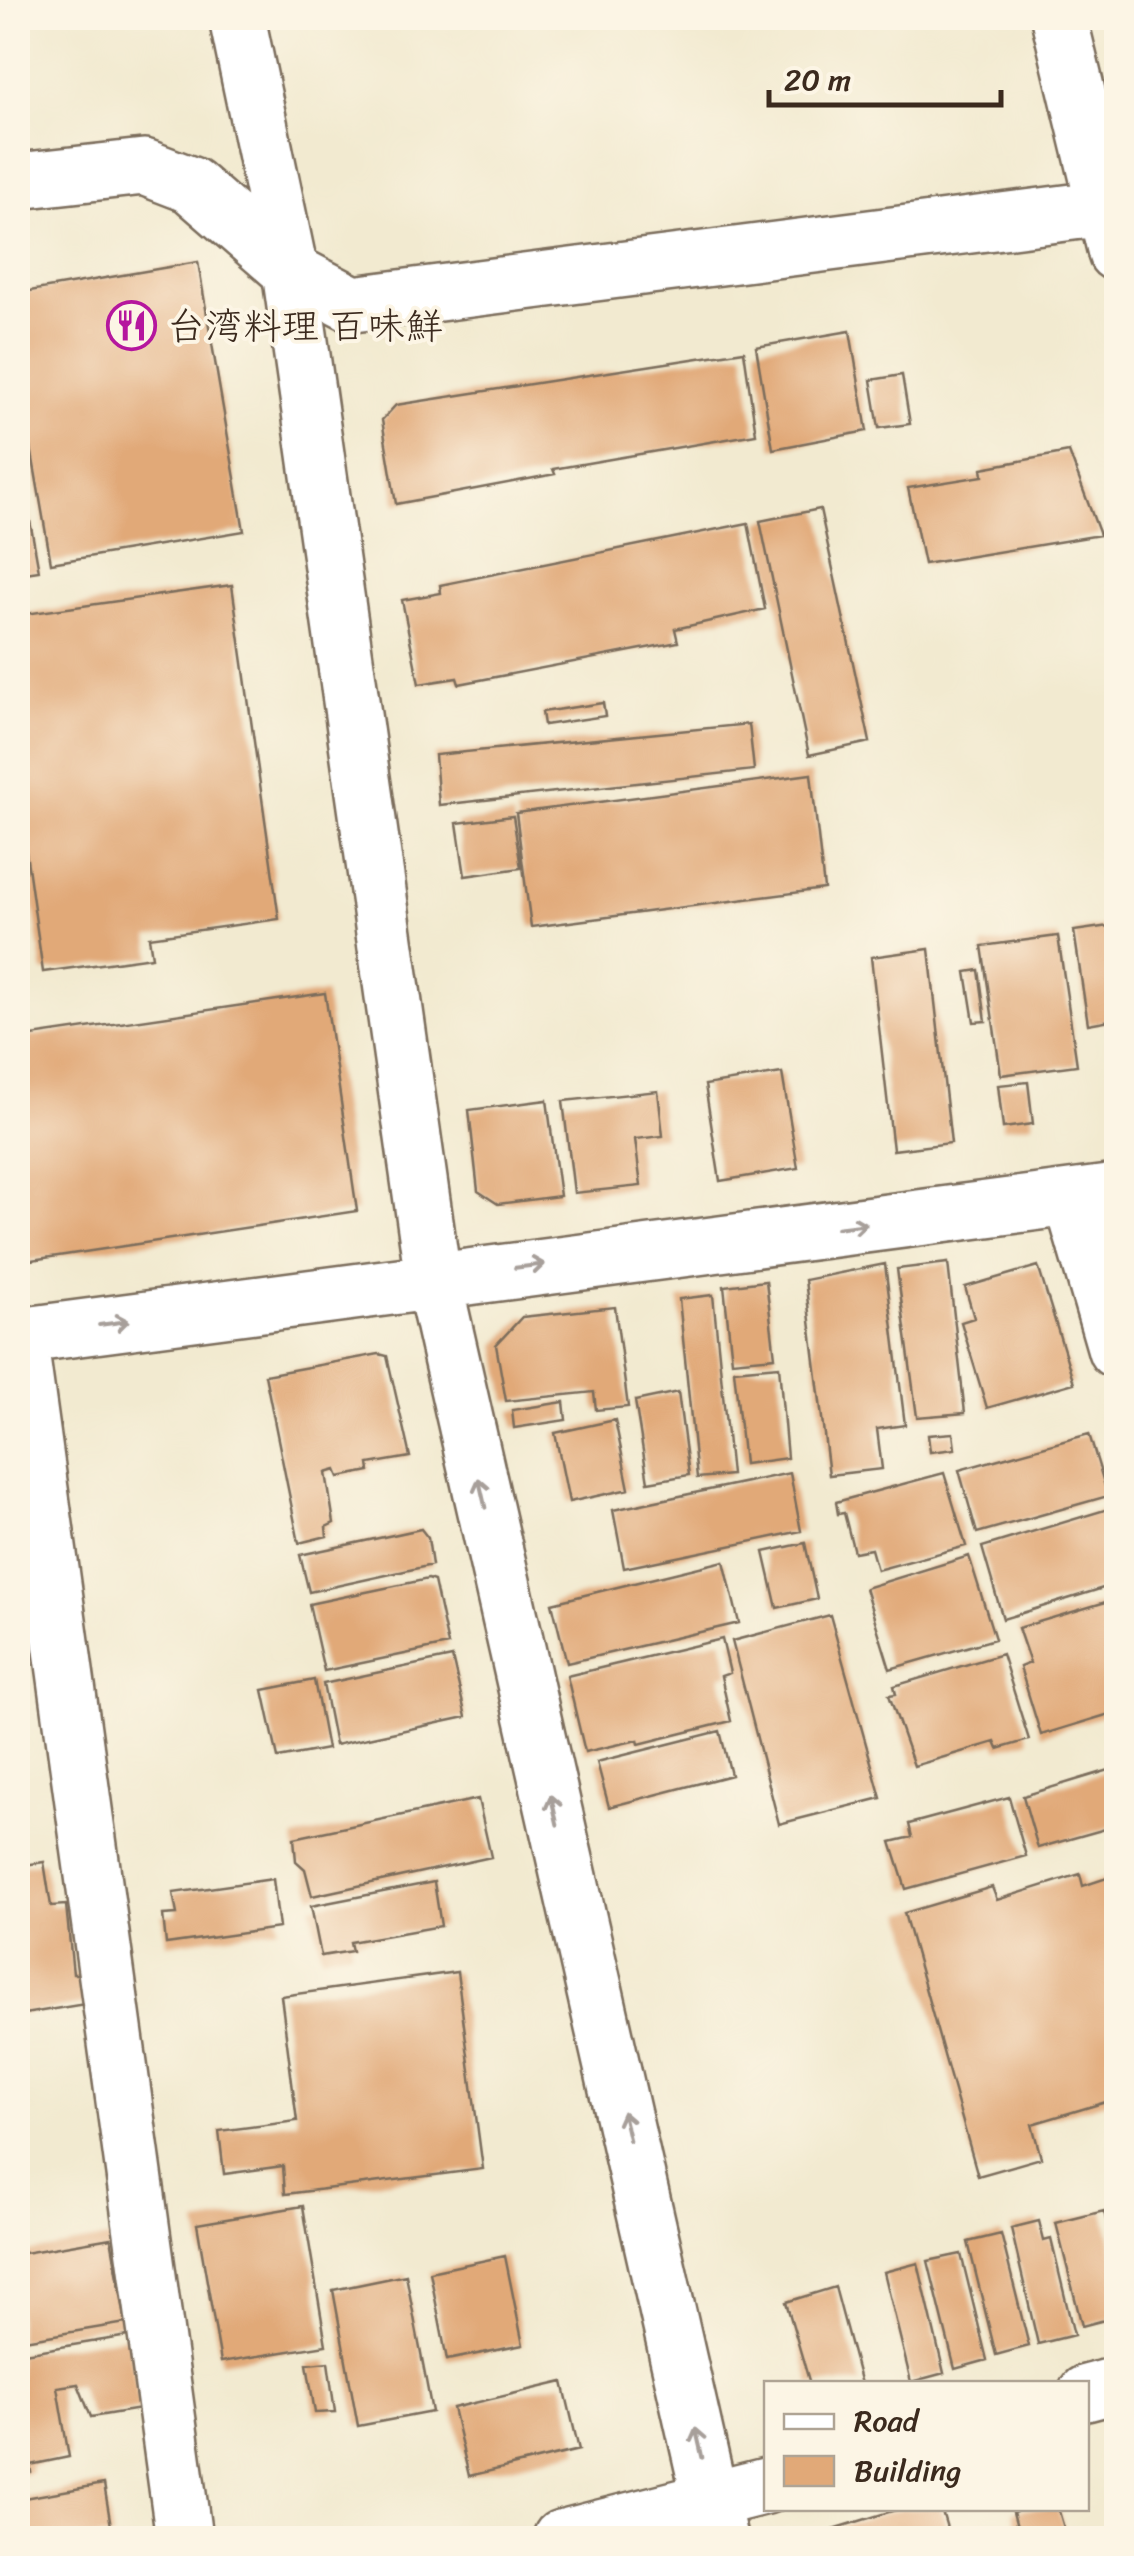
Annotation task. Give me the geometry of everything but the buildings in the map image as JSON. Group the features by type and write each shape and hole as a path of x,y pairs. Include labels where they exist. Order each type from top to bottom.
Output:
{"street":[{"path":"236,18 290,271 433,1278 716,2520"},
{"path":"18,181 144,167 192,185 290,271 354,304 1110,230 1060,18"},
{"path":"184,2538 18,1336 433,1278 1094,1195 1116,1350"},
{"path":"1089,2393 1116,2385"},
{"path":"561,2538 716,2520 764,2487"}],"place":[{"name":"台湾料理 百味鮮","path":"132,326"}]}
